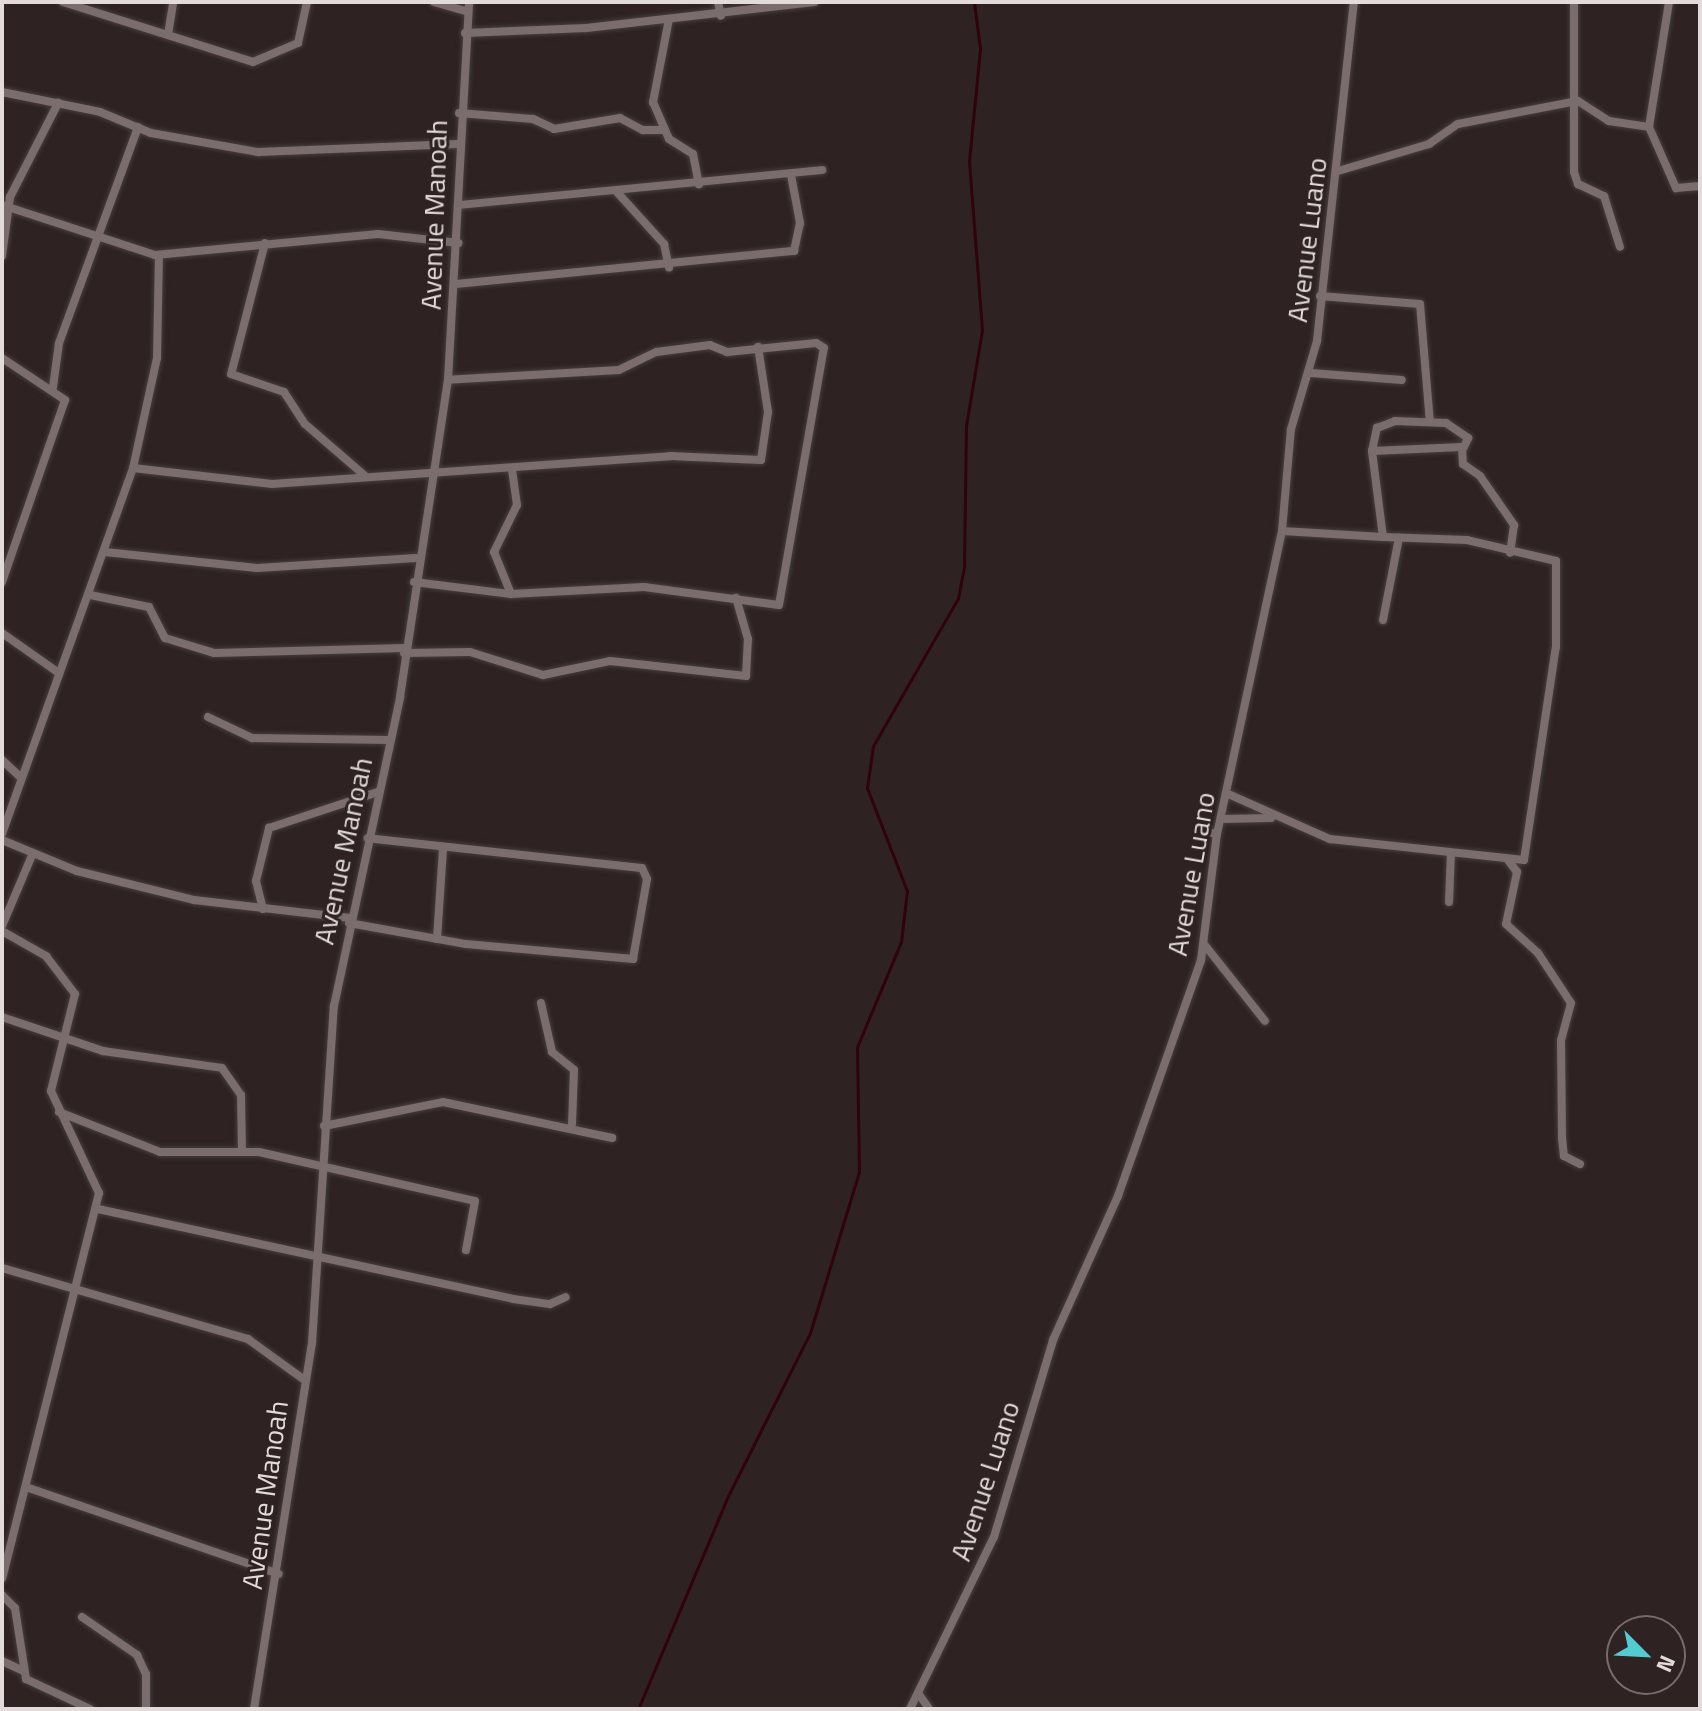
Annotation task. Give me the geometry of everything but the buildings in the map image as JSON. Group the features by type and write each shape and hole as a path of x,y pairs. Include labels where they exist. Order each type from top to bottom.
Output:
{"street":[{"path":"63,2 258,62 298,43 307,2"},
{"path":"168,35 173,2"},
{"path":"434,2 468,12"},
{"name":"Avenue Manoah","path":"254,1709 279,1574 303,1379 316,1261 324,1126 349,920 390,740 416,558 448,380 458,243 459,113 469,2"},
{"path":"718,2 721,16"},
{"path":"465,33 721,16 815,2"},
{"name":"Avenue Luano","path":"910,1709 994,1537 1053,1340 1118,1196 1203,943 1217,834 1282,531 1291,429 1311,373 1338,171 1354,2"},
{"path":"1574,2 1578,101 1571,142 1576,181 1604,196 1620,247"},
{"path":"1669,2 1649,127 1676,188 1700,186"},
{"path":"669,19 652,92 665,130 693,154 699,184"},
{"path":"2,92 58,103 138,127 282,154 458,144"},
{"path":"1338,171 1429,144 1458,124 1578,101 1609,121 1649,127"},
{"path":"2,256 6,206 58,103"},
{"path":"459,113 533,119 554,129 620,118 643,130 665,130"},
{"path":"53,387 56,353 138,127"},
{"path":"459,205 822,170"},
{"path":"456,284 669,267 794,251 800,223 791,175"},
{"path":"616,191 664,244 669,267"},
{"path":"6,206 159,255 378,234 458,243"},
{"path":"265,243 231,374 284,392 305,424 365,475"},
{"path":"159,255 157,358 133,468 90,595 20,777 2,837 33,853 139,887 263,909 349,920 437,939 631,962 647,879 636,865 443,849 368,838"},
{"path":"1320,296 1420,304 1427,320 1430,422"},
{"path":"414,582 511,594 644,587 781,603 808,423 822,375 822,345 671,349 619,370 448,380"},
{"path":"133,468 260,484 670,456 761,460 768,412 758,347"},
{"path":"2,360 53,387 64,405 2,582"},
{"path":"1311,373 1402,380"},
{"path":"1383,537 1372,451 1375,431 1386,422 1430,422 1463,434 1463,464 1480,476 1514,525 1510,553"},
{"path":"1372,451 1464,447"},
{"path":"511,594 494,552 517,505 512,469"},
{"path":"1226,793 1271,818 1368,847 1524,860 1528,842 1556,647 1557,566 1467,540 1282,531"},
{"path":"1383,620 1399,538"},
{"path":"105,552 257,568 416,558"},
{"path":"90,595 149,607 165,638 214,653 470,652 543,675 610,661 746,676 748,639 736,598"},
{"path":"2,633 59,673"},
{"path":"208,717 252,738 390,740"},
{"path":"2,760 20,777"},
{"path":"263,909 256,881 269,828 378,792"},
{"path":"1222,819 1271,818"},
{"path":"1199,830 1217,834"},
{"path":"437,939 443,849"},
{"path":"2,1578 29,1488 98,1209 99,1188 80,1165 51,1091 75,1000 70,984 46,956 2,928 33,853"},
{"path":"1449,902 1451,853"},
{"path":"1507,859 1517,872 1506,924 1538,953 1571,1003 1561,1040 1562,1138 1564,1156 1580,1164"},
{"path":"1203,943 1265,1021"},
{"path":"541,1003 552,1052 574,1070 572,1124"},
{"path":"2,1017 103,1051 222,1068 241,1095 242,1150"},
{"path":"324,1126 434,1102 572,1124 612,1138"},
{"path":"59,1112 160,1152 242,1150 322,1164 477,1202 466,1250"},
{"path":"98,1209 316,1261 363,1264 513,1299 550,1304 566,1297"},
{"path":"2,1268 248,1339 303,1379"},
{"path":"29,1488 279,1574"},
{"path":"2,1595 15,1608 21,1670"},
{"path":"82,1617 137,1655 146,1674 146,1709"},
{"path":"2,1661 21,1670 36,1686 84,1708"},
{"path":"918,1693 929,1709"}],"waterway":[{"path":"638,1709 728,1496 810,1333 859,1172 857,1047 901,942 907,891 867,788 873,746 958,598 964,566 966,426 982,330 969,161 980,49 974,2"}]}
